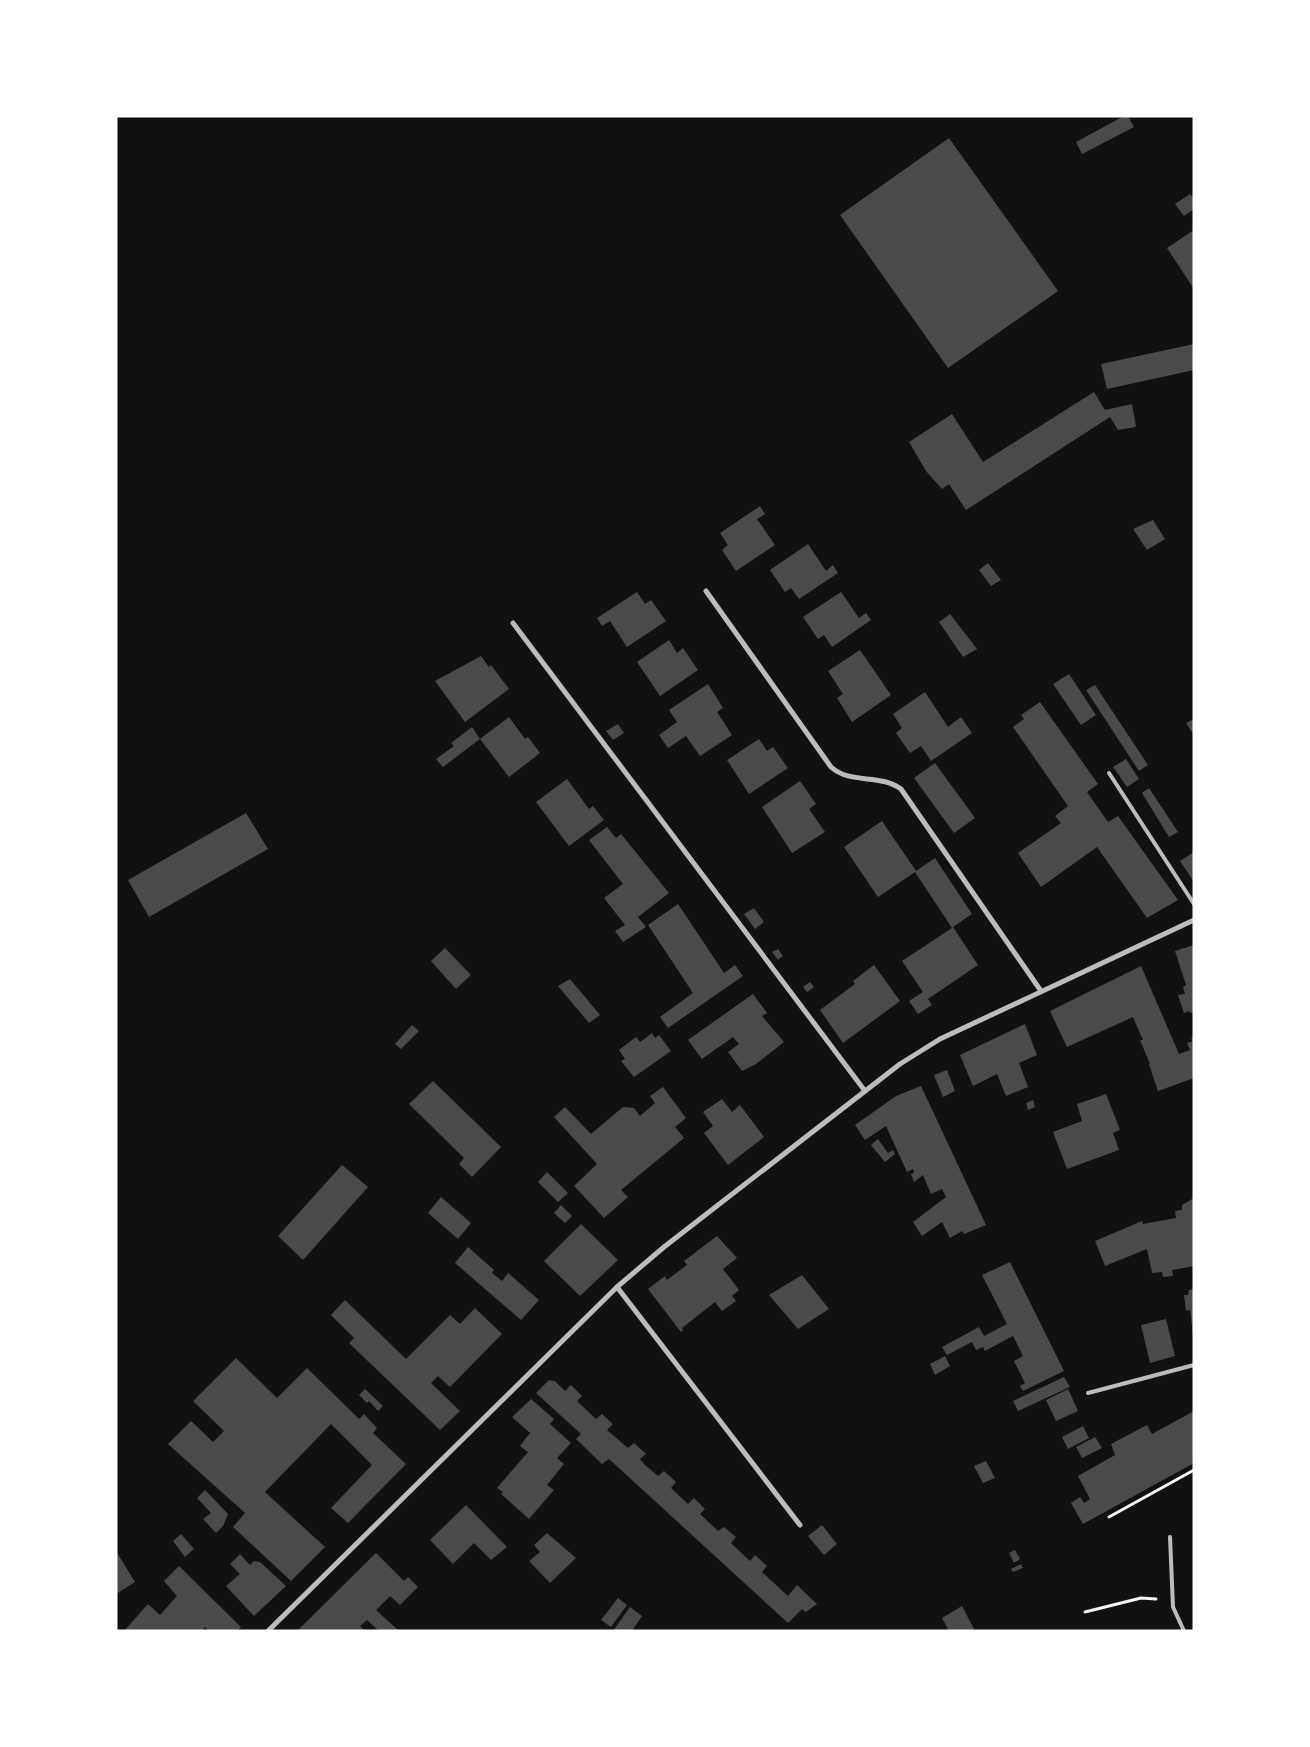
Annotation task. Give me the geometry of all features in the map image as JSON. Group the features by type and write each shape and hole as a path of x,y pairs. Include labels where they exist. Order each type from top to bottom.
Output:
{"street":[{"path":"706,591 831,767 842,775 887,781 901,789 1041,992"},
{"path":"513,623 865,1091"},
{"path":"268,1631 617,1287 664,1247 865,1091 911,1056 932,1043 1194,920"},
{"path":"617,1287 800,1525"}],"lane":[{"path":"1109,773 1194,904"},
{"path":"1088,1393 1194,1365"},
{"path":"1170,1537 1172,1607 1184,1631"}],"path":[{"path":"1109,1518 1194,1470"},
{"path":"1085,1612 1141,1598 1160,1600 1172,1607"}],"building":[{"path":"1124,116 1128,116 1134,127 1082,154 1076,142"},
{"path":"949,138 1058,291 948,368 840,215"},
{"path":"1190,194 1194,199 1194,209 1184,216 1175,204"},
{"path":"1194,230 1194,289 1167,248"},
{"path":"1194,344 1194,370 1107,389 1101,364"},
{"path":"1094,392 1105,410 1132,404 1136,427 1118,430 1110,417 966,510 949,484 942,489 926,471 909,442 952,414 983,462"},
{"path":"760,506 765,514 757,519 775,545 736,571 722,550 728,545 720,533"},
{"path":"1153,520 1165,539 1147,550 1133,529"},
{"path":"808,544 826,571 833,565 838,573 799,599 791,588 785,592 770,570"},
{"path":"988,563 1001,580 991,586 979,570"},
{"path":"637,592 645,604 651,600 666,621 627,647 610,621 602,626 597,618"},
{"path":"841,592 859,618 866,613 871,620 832,647 824,635 818,639 803,617"},
{"path":"950,614 977,649 963,657 939,622"},
{"path":"669,640 677,653 683,648 698,670 660,696 637,662"},
{"path":"860,650 891,695 852,722 837,698 843,694 828,671"},
{"path":"481,656 489,667 491,665 509,689 465,722 435,681"},
{"path":"1069,674 1096,715 1081,725 1053,684"},
{"path":"708,684 723,708 717,712 732,735 700,756 686,736 668,748 659,735 677,722 669,710"},
{"path":"1095,685 1148,765 1139,771 1086,690"},
{"path":"925,692 948,727 961,717 972,733 931,761 921,746 910,753 896,733 902,728 893,714"},
{"path":"1040,702 1098,784 1087,792 1108,822 1118,816 1178,900 1147,918 1097,847 1041,887 1018,853 1061,823 1055,816 1068,806 1013,727 1024,719 1021,715"},
{"path":"509,717 525,739 528,737 540,753 509,777 480,739"},
{"path":"1194,719 1194,735 1186,723"},
{"path":"618,724 624,733 613,740 606,731"},
{"path":"472,727 480,739 443,767 436,759 454,746 451,743"},
{"path":"759,739 767,751 773,747 788,768 749,794 727,760"},
{"path":"1126,759 1139,779 1127,787 1113,767"},
{"path":"935,763 975,818 954,833 914,778"},
{"path":"567,779 589,809 593,806 604,820 569,846 536,802"},
{"path":"800,781 816,804 809,809 825,832 792,853 762,807"},
{"path":"1149,788 1178,832 1169,837 1142,793"},
{"path":"246,813 268,849 149,917 128,880"},
{"path":"882,821 916,871 935,858 972,914 953,927 978,965 928,999 932,1005 918,1014 909,1001 923,992 902,961 952,928 915,872 878,897 844,847"},
{"path":"607,827 616,838 621,834 669,893 638,917 646,927 623,942 615,931 625,925 604,898 623,884 589,840"},
{"path":"1194,852 1194,882 1180,861"},
{"path":"678,904 724,973 735,965 743,976 668,1028 660,1017 693,993 648,925"},
{"path":"754,908 764,922 755,929 744,914"},
{"path":"1194,945 1194,1012 1184,1013 1178,995 1185,994 1183,987 1186,985 1175,951"},
{"path":"445,948 471,975 456,989 431,961"},
{"path":"778,949 783,956 778,960 772,952"},
{"path":"874,965 900,1001 843,1043 820,1010 855,984 853,981"},
{"path":"1141,966 1179,1054 1190,1050 1187,1043 1193,1041 1191,1038 1194,1037 1194,1078 1158,1091 1140,1040 1143,1040 1133,1017 1067,1047 1050,1011"},
{"path":"570,979 600,1015 589,1023 558,986"},
{"path":"810,982 814,987 807,992 803,987"},
{"path":"753,994 767,1013 762,1016 784,1042 756,1064 742,1071 728,1052 739,1044 733,1037 702,1059 688,1040"},
{"path":"1025,1024 1037,1055 1019,1063 1028,1087 1006,1096 997,1074 973,1086 960,1055"},
{"path":"412,1025 419,1031 401,1049 395,1044"},
{"path":"652,1033 655,1038 659,1035 671,1051 634,1077 621,1061 625,1059 619,1050 636,1037 640,1042"},
{"path":"947,1070 955,1091 943,1097 934,1075"},
{"path":"433,1081 501,1147 472,1177 459,1164 464,1158 409,1104"},
{"path":"921,1086 986,1225 964,1234 962,1231 950,1238 942,1222 922,1236 913,1222 946,1197 942,1189 931,1194 923,1175 914,1182 911,1174 914,1173 913,1169 907,1172 886,1126 865,1140 855,1125 896,1096"},
{"path":"663,1087 686,1118 675,1127 684,1138 621,1190 628,1197 604,1218 574,1186 597,1164 554,1117 565,1107 591,1134 623,1107 634,1108 640,1116 655,1103 650,1096"},
{"path":"1106,1094 1120,1130 1113,1133 1119,1150 1067,1169 1053,1132 1082,1121 1077,1104"},
{"path":"722,1099 732,1112 740,1105 764,1137 728,1165 704,1133 713,1126 703,1112"},
{"path":"1033,1100 1035,1107 1028,1110 1026,1103"},
{"path":"878,1139 888,1153 893,1150 895,1154 885,1162 871,1145"},
{"path":"342,1165 368,1187 303,1260 278,1236"},
{"path":"547,1172 568,1193 558,1202 538,1182"},
{"path":"441,1197 471,1223 458,1239 428,1213"},
{"path":"1194,1198 1194,1266 1172,1270 1173,1276 1163,1277 1162,1272 1152,1273 1147,1249 1105,1266 1095,1241 1142,1221 1143,1224 1176,1218 1175,1211 1182,1210 1182,1205"},
{"path":"561,1205 572,1216 565,1223 554,1213"},
{"path":"581,1224 618,1260 580,1296 544,1261"},
{"path":"717,1236 737,1258 723,1269 739,1290 732,1296 736,1301 722,1311 715,1302 682,1328 681,1332 648,1289 665,1276 667,1280 687,1265 684,1261"},
{"path":"468,1247 494,1270 492,1273 502,1281 508,1273 539,1300 521,1320 455,1263"},
{"path":"1010,1262 1064,1371 1023,1391 1020,1386 1025,1383 1014,1361 1023,1356 1013,1336 985,1351 983,1347 976,1350 972,1342 947,1355 942,1347 979,1327 984,1336 1007,1324 982,1275"},
{"path":"802,1275 829,1309 798,1329 769,1295"},
{"path":"1194,1289 1193,1335 1190,1310 1186,1311 1184,1295 1188,1295 1189,1290"},
{"path":"345,1300 406,1359 450,1315 460,1324 475,1308 502,1334 450,1387 438,1376 431,1383 460,1411 440,1430 349,1343 354,1338 331,1315"},
{"path":"1166,1319 1175,1356 1150,1363 1141,1325"},
{"path":"945,1356 950,1366 935,1375 930,1364"},
{"path":"236,1358 277,1398 307,1368 359,1419 364,1414 377,1428 373,1433 406,1464 348,1523 331,1508 372,1465 331,1424 265,1492 325,1547 291,1581 233,1527 245,1513 168,1444 191,1421 213,1442 224,1431 193,1401"},
{"path":"1064,1377 1070,1387 1018,1411 1013,1401"},
{"path":"549,1380 555,1381 565,1391 571,1385 582,1396 577,1401 596,1419 602,1414 613,1424 607,1430 628,1448 634,1443 646,1454 640,1459 645,1465 658,1476 664,1471 676,1482 671,1488 688,1504 694,1498 705,1509 700,1514 718,1531 724,1527 736,1537 731,1543 750,1561 755,1555 767,1566 762,1572 788,1596 797,1585 817,1604 806,1612 802,1609 788,1623 609,1459 602,1464 576,1439 581,1434 536,1393"},
{"path":"365,1389 383,1406 378,1411 369,1401 367,1403 359,1395"},
{"path":"1068,1389 1078,1411 1056,1421 1046,1400"},
{"path":"531,1399 554,1419 550,1424 571,1443 557,1458 564,1464 547,1485 554,1490 529,1519 501,1494 503,1492 497,1488 528,1452 520,1446 530,1433 512,1417"},
{"path":"1194,1411 1194,1463 1083,1524 1071,1503 1080,1497 1084,1503 1090,1499 1078,1476 1115,1455 1111,1444 1147,1425 1152,1434"},
{"path":"1083,1426 1089,1438 1068,1449 1062,1437"},
{"path":"1095,1437 1102,1448 1082,1458 1076,1447"},
{"path":"986,1461 995,1478 983,1483 974,1466"},
{"path":"205,1490 228,1514 223,1526 216,1533 203,1519 211,1513 197,1498"},
{"path":"466,1505 507,1547 491,1560 474,1543 453,1564 430,1540"},
{"path":"822,1525 837,1544 824,1555 808,1536"},
{"path":"547,1533 576,1558 550,1583 529,1561 540,1552 534,1545"},
{"path":"181,1534 194,1549 185,1557 173,1541"},
{"path":"1015,1550 1020,1559 1014,1563 1009,1553"},
{"path":"116,1551 135,1582 116,1594"},
{"path":"376,1553 404,1581 408,1577 418,1587 400,1605 390,1596 376,1610 399,1631 379,1631 367,1620 360,1626 365,1631 297,1631"},
{"path":"240,1554 250,1565 254,1561 260,1562 286,1586 254,1616 226,1586 240,1574 230,1564"},
{"path":"1021,1564 1023,1568 1013,1572 1011,1569"},
{"path":"179,1566 241,1627 237,1631 209,1631 205,1627 202,1631 124,1631 148,1604 160,1615 177,1596 164,1581"},
{"path":"618,1598 627,1605 611,1627 601,1620"},
{"path":"962,1606 974,1629 971,1631 949,1631 942,1618"},
{"path":"630,1607 642,1616 632,1631 613,1631"}]}
